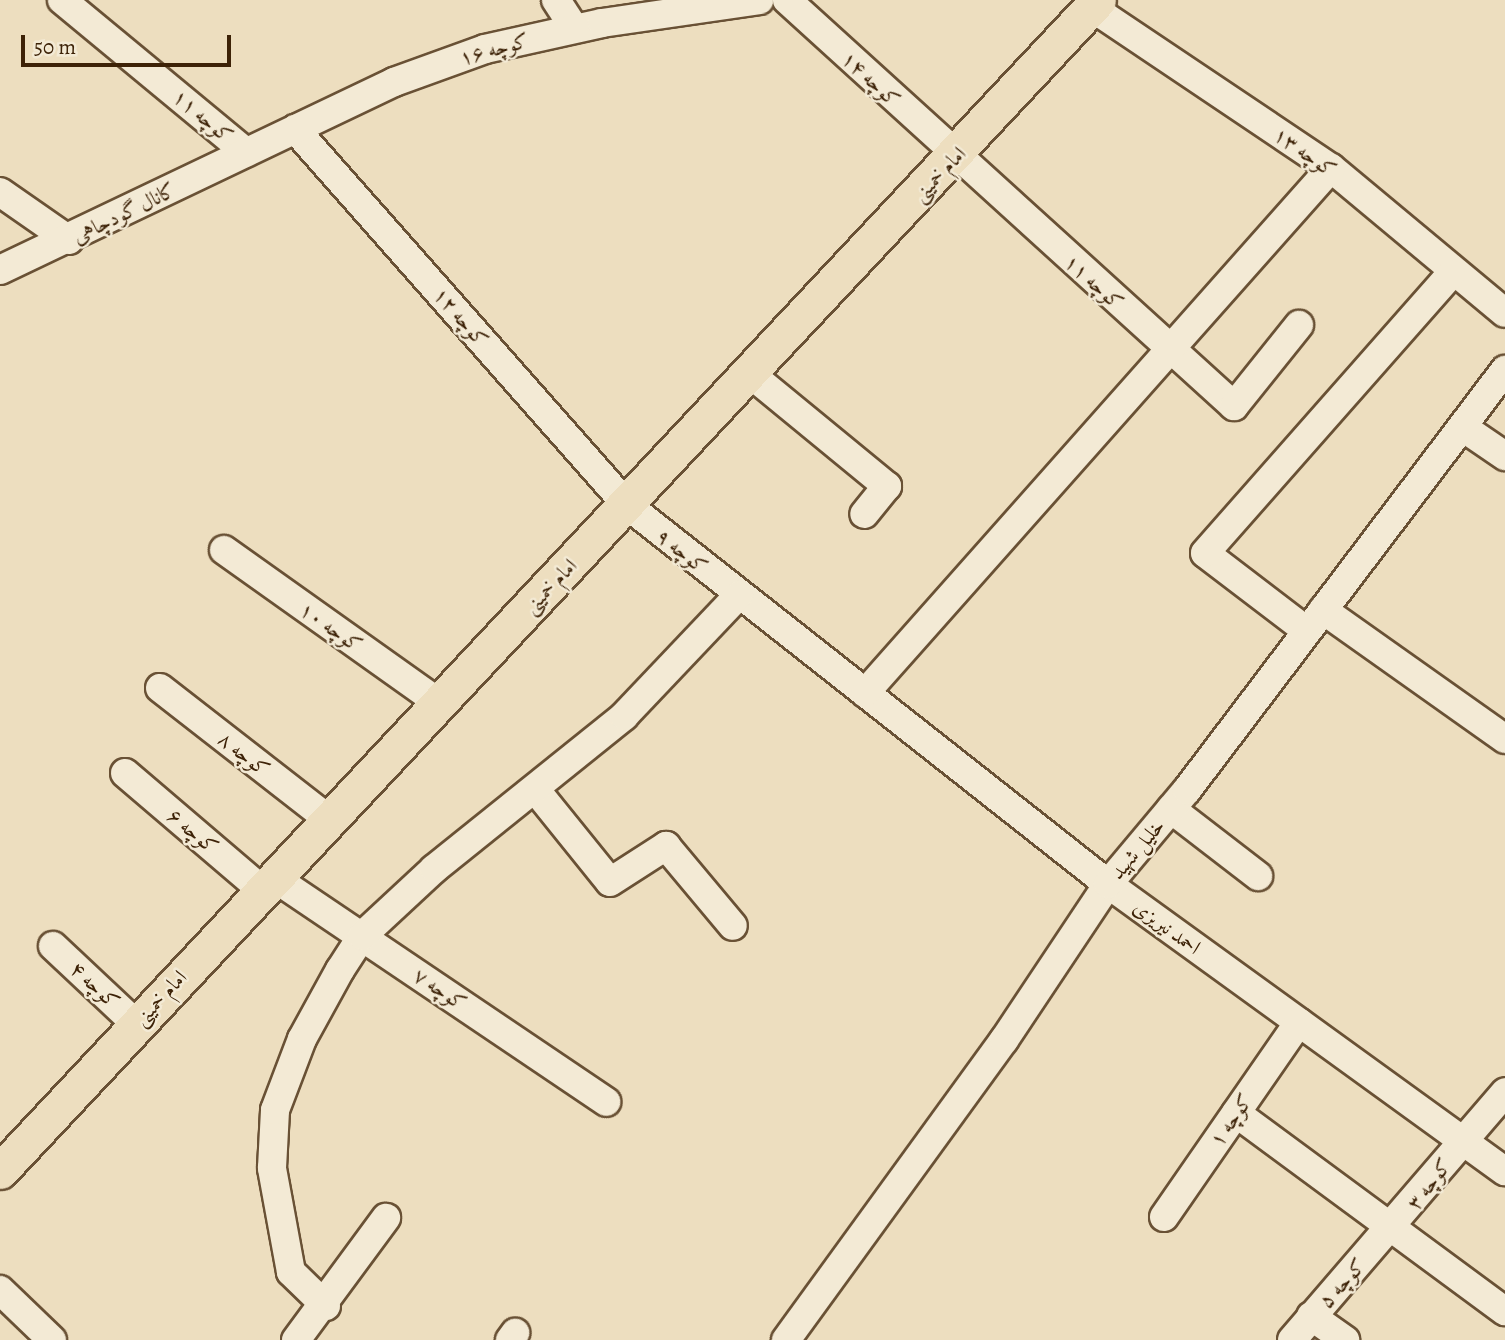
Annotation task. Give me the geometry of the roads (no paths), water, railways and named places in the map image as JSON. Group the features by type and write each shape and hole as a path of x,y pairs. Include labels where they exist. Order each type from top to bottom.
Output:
{"main road":[{"name":"امام خمینی","path":"0,1171 267,883 627,505 748,372 955,158 1094,4"}],"street":[{"name":"کوچه ۱۱","path":"62,0 246,152"},
{"path":"556,0 574,28"},
{"name":"کوچه ۱۶","path":"246,152 407,77 485,49 574,28 759,0"},
{"name":"کوچه ۱۴","path":"787,0 955,158"},
{"name":"کوچه ۱۳","path":"1094,4 1331,168 1451,274 1505,313"},
{"name":"کوچه ۱۲","path":"295,129 627,505"},
{"name":"کانال گودچاهی","path":"0,271 69,240 246,152"},
{"name":"کوچه ۱۱","path":"955,158 1234,406 1299,326"},
{"path":"865,694 1331,168"},
{"path":"0,192 69,240"},
{"path":"1451,274 1205,553 1505,739"},
{"name":"خلیل شهید","path":"798,1336 1004,1040 1108,884 1171,809 1464,428 1505,370"},
{"path":"748,372 887,486 864,514"},
{"path":"1464,428 1505,456"},
{"name":"کوچه ۹","path":"627,505 738,596"},
{"name":"کوچه ۱۰","path":"224,550 439,703"},
{"path":"326,1306 291,1272 272,1168 275,1110 302,1039 362,936 624,716 738,596"},
{"name":"احمد نیریزی","path":"738,596 1108,884 1505,1171"},
{"name":"کوچه ۸","path":"160,688 328,819"},
{"name":"کوچه ۶","path":"125,773 267,883"},
{"path":"535,789 610,882 666,846 733,926"},
{"path":"1171,809 1258,876"},
{"name":"کوچه ۷","path":"267,883 362,936 606,1102"},
{"name":"کوچه ۴","path":"53,946 136,1024"},
{"name":"کوچه ۱","path":"1164,1217 1299,1022"},
{"name":"کوچه ۳","path":"1394,1227 1505,1092"},
{"path":"1236,1113 1505,1311"},
{"path":"296,1340 326,1306 386,1218"},
{"name":"کوچه ۵","path":"1292,1340 1394,1227"},
{"path":"0,1290 52,1340"},
{"path":"1311,1316 1345,1340"}]}
